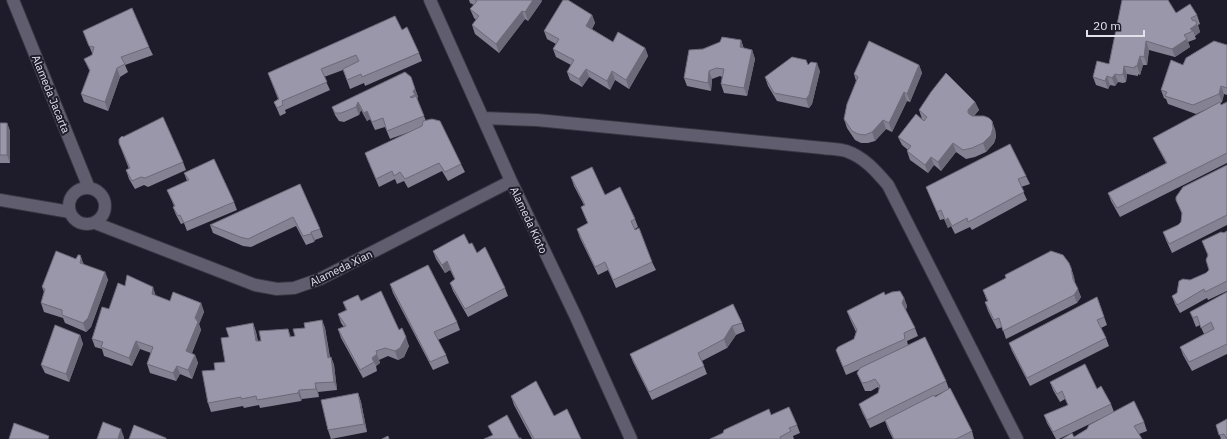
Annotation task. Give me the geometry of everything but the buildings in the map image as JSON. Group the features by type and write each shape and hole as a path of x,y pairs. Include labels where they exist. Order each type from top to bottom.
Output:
{"street":[{"name":"Alameda Jacarta","path":"14,0 89,188"},
{"name":"Alameda Kioto","path":"430,0 482,118 631,439"},
{"path":"482,118 537,120 823,148 845,151 862,158 888,185 1017,439"},
{"name":"Alameda Xian","path":"95,223 255,285 277,289 294,288 320,279 511,181"},
{"path":"89,188 99,193 103,198 105,209 103,215 100,220 95,223 89,224 77,222 70,212 70,200 77,191 89,188"},
{"path":"0,200 70,212"}]}
